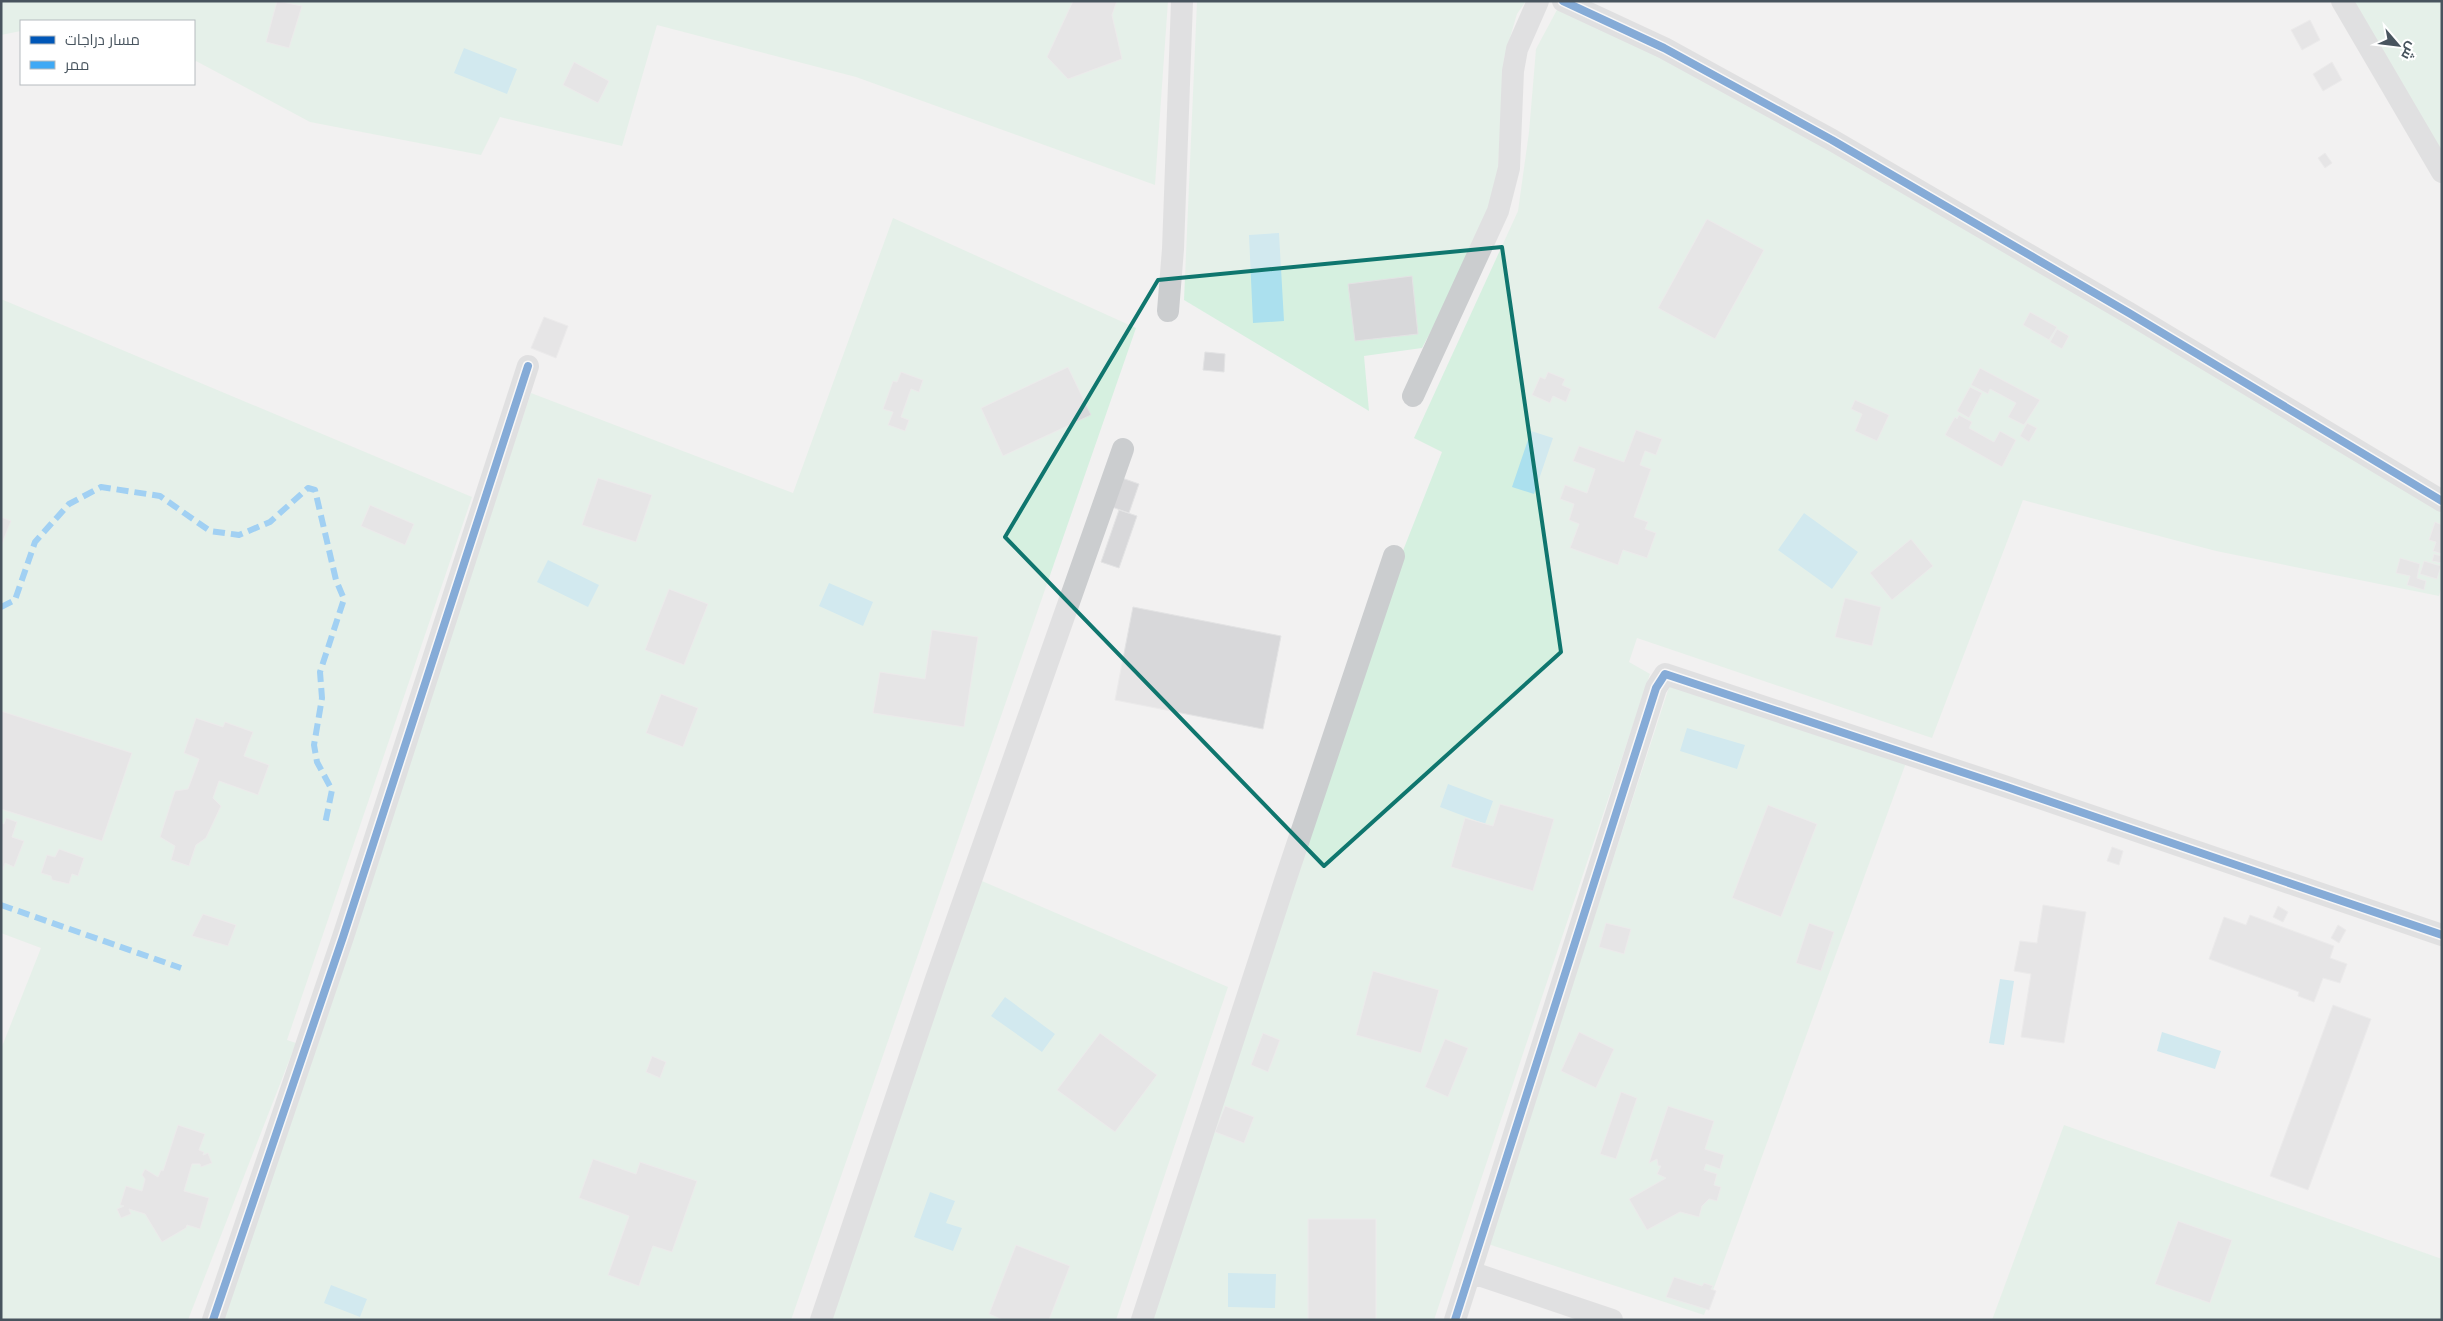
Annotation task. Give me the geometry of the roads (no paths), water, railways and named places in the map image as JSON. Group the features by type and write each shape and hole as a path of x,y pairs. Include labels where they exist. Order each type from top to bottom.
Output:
{"street":[{"path":"1168,311 1173,249 1182,1"},
{"path":"1413,396 1498,211 1509,168 1513,71 1517,50 1538,1"},
{"path":"1563,1 1664,48 1832,140 2129,313 2442,501"},
{"path":"2342,1 2442,172"},
{"path":"213,1320 343,937 528,366"},
{"path":"821,1320 936,979 1123,448"},
{"path":"1142,1320 1285,881 1394,556"},
{"path":"1456,1320 1656,688 1665,674 2442,934"},
{"path":"1470,1272 1612,1320"}],"water":[{"path":"464,48 517,69 507,94 454,73"},
{"path":"1279,233 1284,321 1253,323 1249,235"},
{"path":"1531,431 1553,438 1534,494 1512,487"},
{"path":"1804,513 1858,552 1832,589 1778,550"},
{"path":"548,560 599,585 588,607 537,582"},
{"path":"829,583 873,602 863,626 819,606"},
{"path":"1687,728 1745,745 1737,769 1680,751"},
{"path":"1448,784 1493,801 1485,824 1440,807"},
{"path":"2000,979 2014,981 2004,1045 1989,1043"},
{"path":"1005,997 1055,1034 1042,1052 991,1016"},
{"path":"2162,1032 2221,1051 2215,1069 2157,1051"},
{"path":"930,1192 955,1201 946,1223 962,1228 953,1251 914,1237"},
{"path":"1228,1273 1276,1274 1275,1308 1228,1307"},
{"path":"331,1285 367,1299 360,1317 324,1303"}]}
